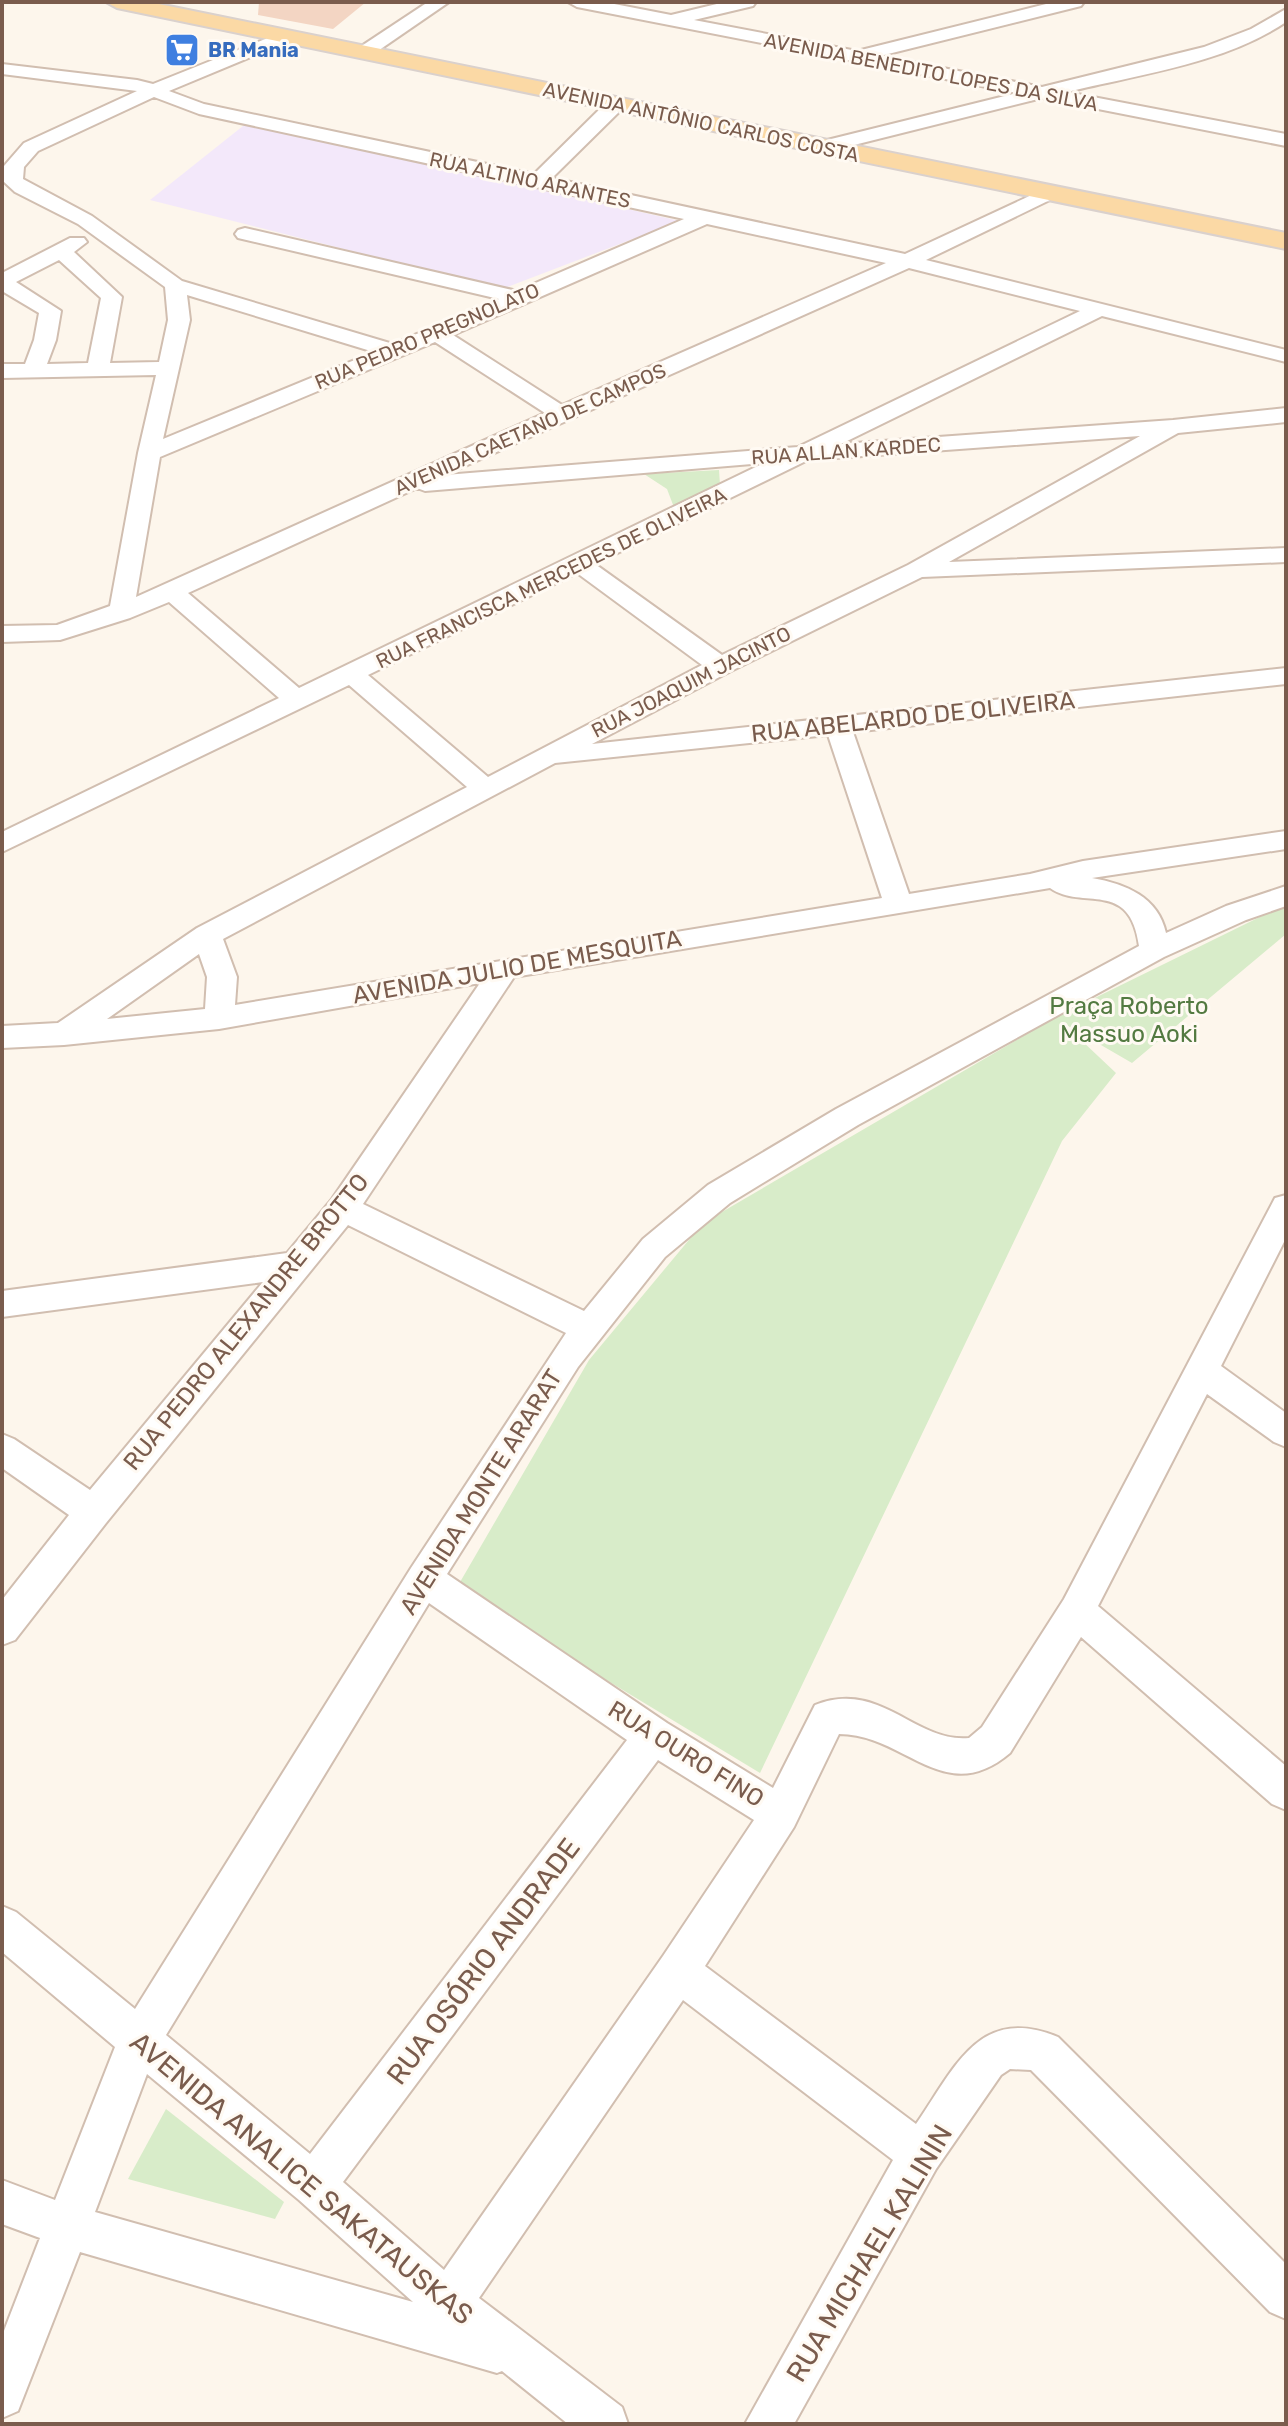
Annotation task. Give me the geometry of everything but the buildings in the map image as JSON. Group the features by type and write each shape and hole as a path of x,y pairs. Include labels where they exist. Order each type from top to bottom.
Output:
{"main road":[{"name":"AVENIDA ANTÔNIO CARLOS COSTA","path":"117,2 1286,241"}],"street":[{"path":"363,53 440,2"},
{"name":"AVENIDA BENEDITO LOPES DA SILVA","path":"577,2 1286,140"},
{"path":"667,21 747,2"},
{"path":"853,57 1075,2"},
{"path":"822,147 1210,51 1282,20"},
{"path":"283,37 155,90 31,147 14,166 13,181 100,230 175,285 392,351"},
{"name":"RUA ALTINO ARANTES","path":"2,69 155,90 199,108 907,261 1286,356"},
{"path":"537,182 616,104"},
{"name":"AVENIDA CAETANO DE CAMPOS","path":"2,634 60,632 121,613 499,443 543,440 561,414 907,261 1049,193"},
{"name":"RUA PEDRO PREGNOLATO","path":"149,453 437,334 705,217"},
{"path":"2,282 100,230"},
{"path":"245,234 519,298"},
{"path":"61,251 112,297 98,369"},
{"path":"2,282 50,311 45,340 33,371"},
{"path":"121,613 149,453 179,320 175,285"},
{"name":"RUA FRANCISCA MERCEDES DE OLIVEIRA","path":"2,843 353,675 1098,310"},
{"path":"437,334 561,414"},
{"path":"2,371 167,368"},
{"name":"RUA ALLAN KARDEC","path":"406,486 1173,427 1286,415"},
{"name":"RUA JOAQUIM JACINTO","path":"63,1034 207,935 720,666 917,570 1173,427"},
{"path":"1029,437 1074,443 1082,450 1087,462 1082,478"},
{"path":"543,440 567,474"},
{"path":"499,443 532,477"},
{"path":"917,570 1286,555"},
{"path":"580,564 720,666"},
{"path":"172,592 298,701"},
{"path":"353,675 487,790"},
{"name":"RUA ABELARDO DE OLIVEIRA","path":"541,759 1286,676"},
{"path":"838,726 899,905"},
{"name":"AVENIDA JULIO DE MESQUITA","path":"2,1037 219,1018 505,968 1030,884 1083,870 1286,840"},
{"name":"AVENIDA JULIO DE MESQUITA","path":"1030,884 1091,887 1123,897 1146,916 1154,950"},
{"name":"AVENIDA MONTE ARARAT","path":"2,2395 139,2041 424,1579 587,1328 654,1248 719,1194 847,1117 1154,950 1236,913 1286,896"},
{"path":"207,935 222,977 219,1018"},
{"name":"RUA PEDRO ALEXANDRE BROTTO","path":"2,1628 93,1512 343,1208 505,968"},
{"path":"1286,1207 1077,1611 1286,1791"},
{"path":"343,1208 587,1328"},
{"path":"2,1304 298,1264"},
{"path":"1200,1370 1286,1432"},
{"path":"2,1449 93,1512"},
{"name":"RUA OURO FINO","path":"424,1579 653,1736 780,1814 828,1717 850,1715 877,1722 952,1759 973,1757 986,1751 1077,1611"},
{"name":"RUA OSÓRIO ANDRADE","path":"314,2185 653,1736"},
{"path":"448,2303 678,1971 780,1814"},
{"name":"AVENIDA ANALICE SAKATAUSKAS","path":"2,1926 314,2185 448,2303 522,2357 605,2424"},
{"path":"678,1971 921,2154"},
{"name":"RUA MICHAEL KALININ","path":"768,2424 921,2154 986,2060 1005,2048 1028,2048 1043,2052 1286,2296"},
{"path":"2,2202 66,2226 522,2357"}],"shaded area":[{"path":"248,122 680,221 502,289 150,200"}],"green space":[{"path":"719,470 720,485 675,510 667,489 644,474"},
{"name":"Praça Roberto Massuo Aoki","path":"1286,904 1286,934 1132,1063 1063,1023 1116,1073 1062,1141 760,1773 456,1589 589,1360 703,1223 1056,1017"},
{"path":"166,2109 284,2202 275,2219 128,2179"}],"place":[{"name":"BR Mania","path":"182,50"}]}
